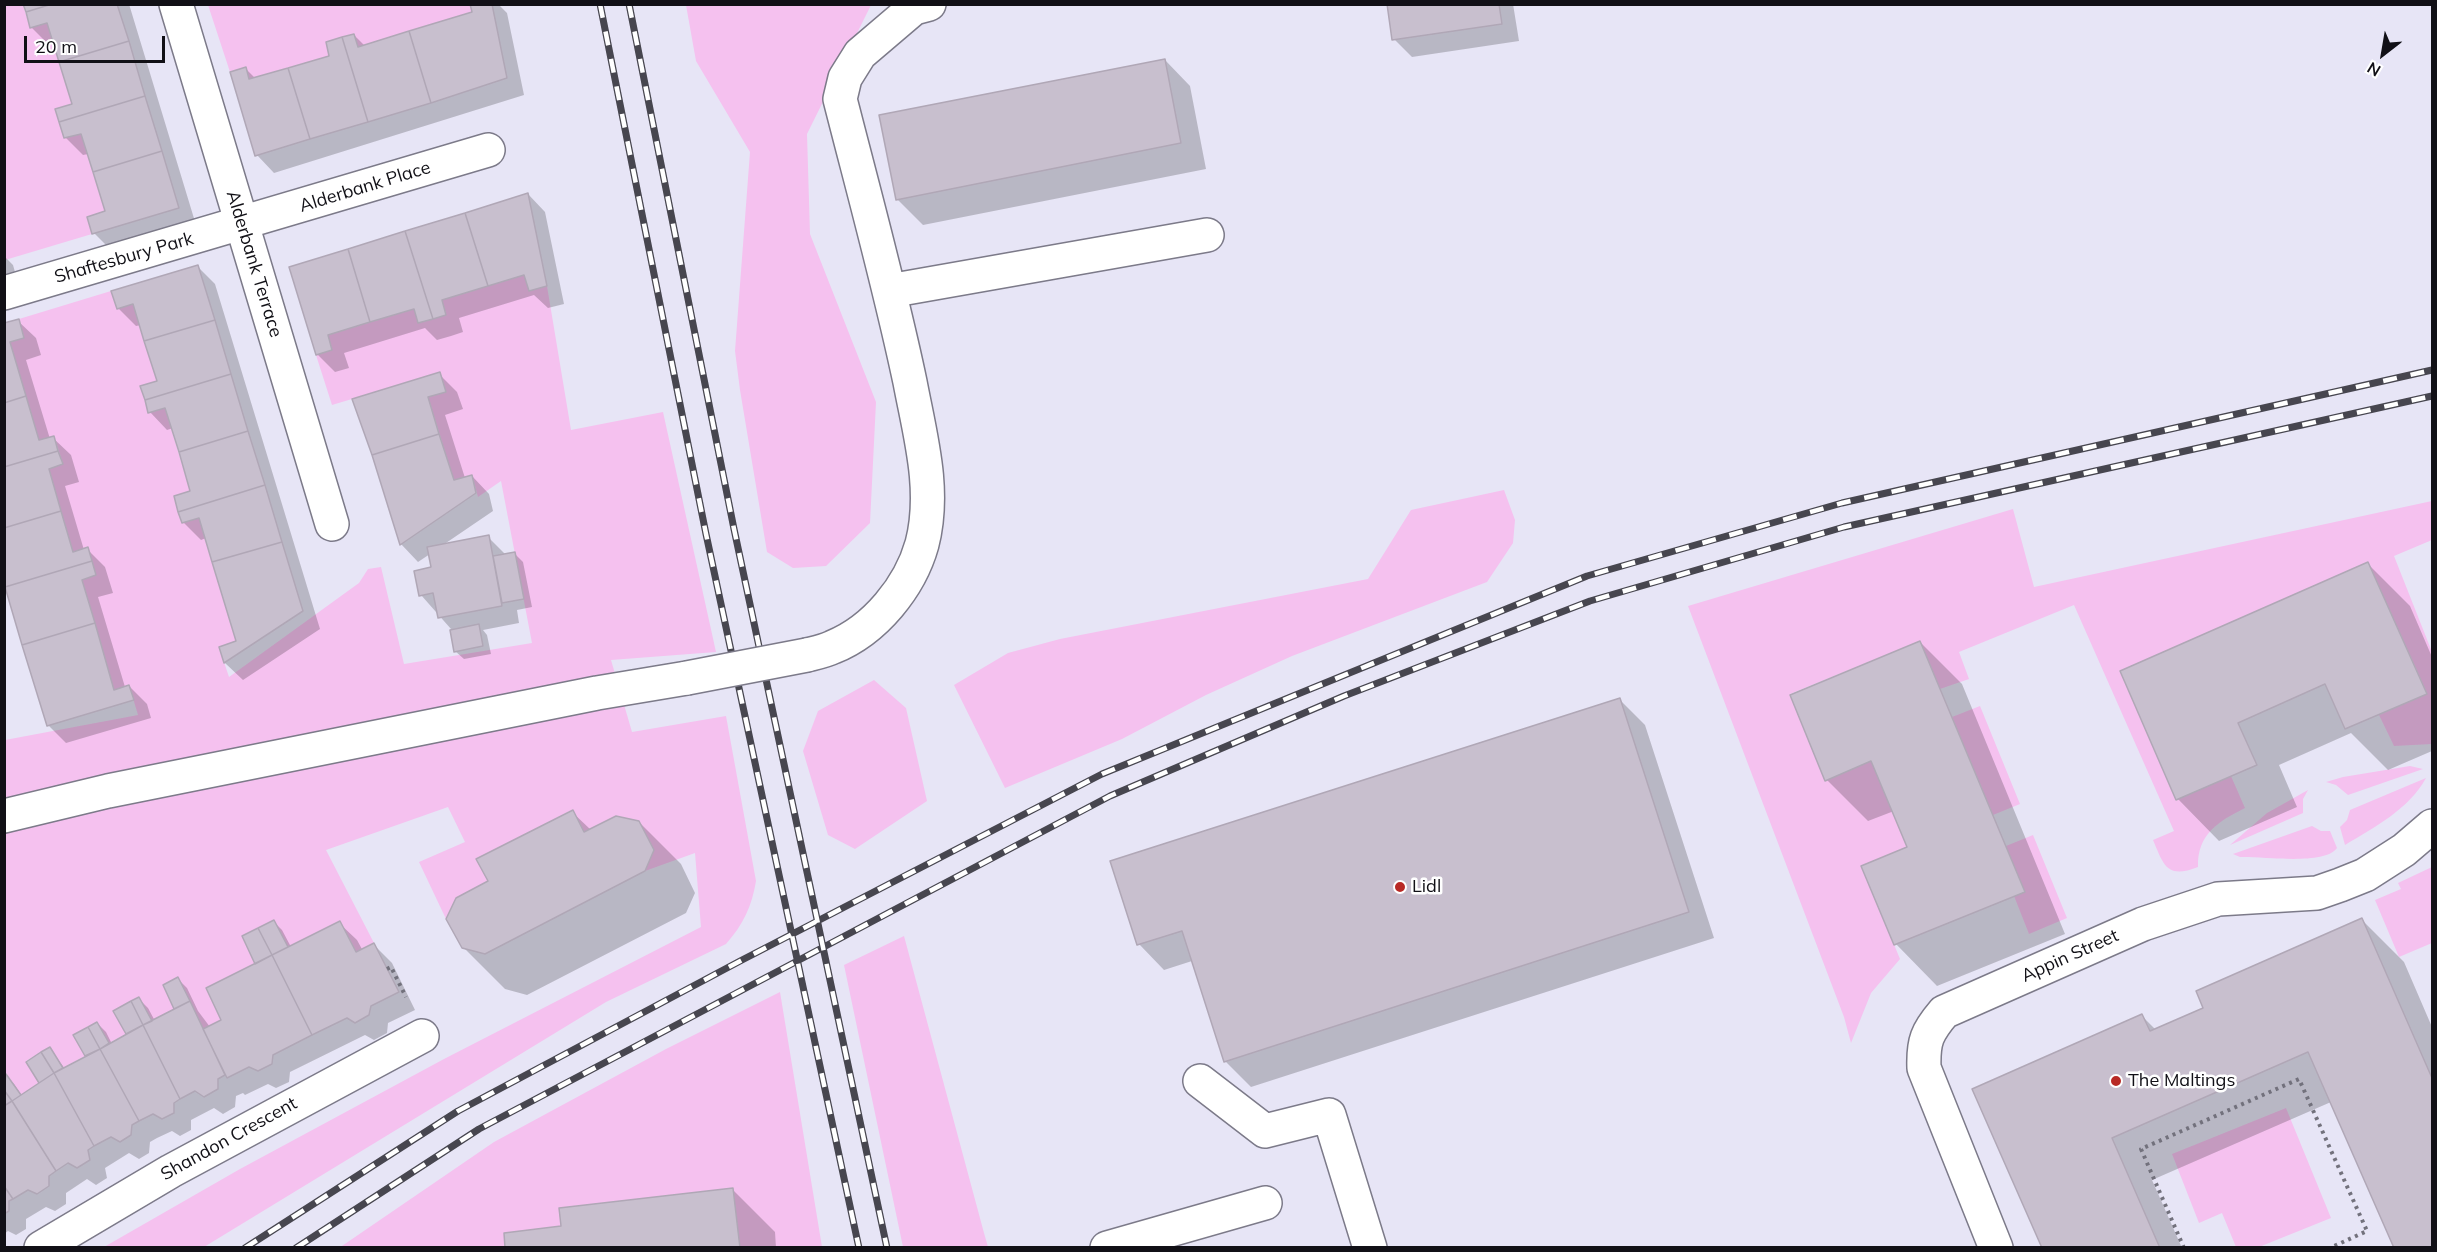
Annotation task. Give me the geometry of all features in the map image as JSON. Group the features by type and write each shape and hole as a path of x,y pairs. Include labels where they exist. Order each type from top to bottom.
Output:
{"street":[{"name":"Alderbank Terrace","path":"176,4 332,524"},
{"path":"4,816 130,786 597,693 807,655 833,647 855,635 873,620 894,599 912,570 922,544 928,497 925,457 889,291 840,99 845,78 860,54 914,8 930,4"},
{"name":"Alderbank Place","path":"243,224 488,150"},
{"name":"Shaftesbury Park","path":"4,293 243,224"},
{"path":"889,291 1207,235"},
{"name":"Appin Street","path":"1996,1248 1924,1068 1923,1047 1930,1029 1944,1012 2143,924 2218,899 2317,893 2340,885 2365,875 2404,850 2433,826"},
{"name":"Shandon Crescent","path":"41,1248 171,1171 422,1036"},
{"path":"1200,1081 1265,1131 1329,1115 1370,1248"},
{"path":"1107,1248 1265,1203"}],"path":[{"path":"387,969 391,967 403,990"},
{"path":"2184,1248 2141,1149 2299,1079 2367,1231 2330,1248"}],"shaded area":[{"path":"470,4 472,12 358,47 354,34 326,42 329,56 249,79 246,68 230,72 208,5"},
{"path":"5,5 23,5 30,27 47,23 72,104 55,109 64,138 81,134 105,211 92,234 5,260"},
{"path":"686,5 871,5 807,134 810,234 876,402 870,523 826,566 793,568 767,552 735,351 750,152 696,61"},
{"path":"524,275 529,291 547,286 571,430 663,412 716,652 611,660 632,732 726,716 756,881 746,915 726,944 606,1002 204,1247 104,1247 240,1169 444,1059 701,927 695,853 645,871 654,850 639,821 616,816 584,832 572,810 477,859 488,881 456,898 446,919 419,862 465,842 448,807 326,850 374,943 356,952 340,921 288,947 274,920 242,936 255,964 206,988 221,1020 203,1029 178,977 163,985 174,1009 152,1021 139,997 113,1011 126,1034 109,1043 97,1022 73,1035 85,1056 63,1068 50,1047 26,1061 39,1083 21,1095 5,1075 5,740 138,715 129,685 114,690 82,580 96,575 88,548 73,552 49,469 63,464 54,436 39,440 10,342 24,338 19,319 111,291 117,309 133,304 157,381 141,386 149,413 165,408 190,491 174,496 182,523 199,518 236,641 219,647 229,677 359,583 368,569 381,567 404,664 532,643 501,481 478,497 472,475 454,480 428,397 446,392 425,377 332,405 316,355 332,350 328,335 414,309 418,323 446,314 442,300"},
{"path":"1504,490 1515,520 1513,543 1487,582 1292,656 1206,695 1122,739 1005,788 954,685 1008,653 1060,639 1368,579 1411,510"},
{"path":"2432,501 2432,540 2394,556 2432,652 2432,744 2394,746 2379,715 2427,693 2368,562 2120,671 2176,800 2231,776 2245,808 2211,830 2201,846 2198,867 2179,872 2173,871 2164,863 2157,849 2153,840 2174,831 2074,605 1959,652 1969,679 1940,689 1920,641 1790,694 1825,780 1871,761 1907,847 1862,866 1900,959 1871,993 1851,1043 1844,1017 1688,606 2013,509 2034,587"},
{"path":"874,680 906,708 927,801 855,849 828,835 803,751 818,711"},
{"path":"1980,706 2020,804 1993,815 1952,717"},
{"path":"2410,766 2423,769 2348,795 2336,785 2326,782 2343,777"},
{"path":"2426,778 2401,808 2345,845 2340,827 2347,820 2350,810"},
{"path":"2308,790 2303,799 2303,813 2230,845 2267,813"},
{"path":"2312,826 2321,831 2330,831 2337,848 2330,854 2319,857 2292,859 2240,857 2233,854"},
{"path":"2033,835 2067,918 2029,934 2014,896 2024,892 2006,846"},
{"path":"2432,867 2432,943 2399,957 2375,900 2401,889 2398,883"},
{"path":"904,936 988,1247 903,1247 844,965"},
{"path":"780,992 822,1247 740,1247 733,1188 559,1208 561,1226 504,1233 505,1247 339,1248 494,1142 666,1049"},
{"path":"2286,1108 2331,1218 2259,1247 2236,1247 2222,1213 2199,1223 2172,1154"}],"building":[{"path":"23,4 52,4 26,12"},
{"path":"52,4 117,4 129,41 59,62 47,23 30,28 26,12"},
{"path":"470,4 492,4 507,78 431,103 409,31 472,12"},
{"path":"1387,4 1499,4 1502,24 1392,40"},
{"path":"409,31 431,103 368,122 342,37 354,34 358,47"},
{"path":"342,37 368,122 310,139 288,68 329,56 326,42"},
{"path":"129,41 145,96 59,122 55,109 72,104 59,62"},
{"path":"1165,59 1181,143 896,200 879,115"},
{"path":"246,67 249,79 288,68 310,139 255,156 230,72"},
{"path":"145,96 162,151 93,172 81,134 64,138 59,122"},
{"path":"162,151 179,208 92,234 87,217 105,211 93,172"},
{"path":"528,193 547,286 529,291 524,275 488,286 465,213"},
{"path":"465,213 488,286 442,300 446,315 433,319 405,231"},
{"path":"405,231 433,319 418,323 414,309 370,322 348,249"},
{"path":"348,249 370,322 328,335 332,350 316,355 289,267"},
{"path":"198,265 215,320 144,341 133,304 117,309 111,291"},
{"path":"19,319 24,338 10,342 26,396 4,403 4,323"},
{"path":"215,320 231,374 145,400 140,386 157,381 144,341"},
{"path":"440,372 446,392 428,397 439,434 372,455 352,399"},
{"path":"231,374 248,431 179,452 165,408 148,413 145,400"},
{"path":"26,396 39,440 54,436 58,451 4,467 4,403"},
{"path":"248,431 265,485 178,512 174,496 190,491 179,452"},
{"path":"439,434 454,480 472,475 476,493 400,545 372,455"},
{"path":"58,451 63,464 49,469 61,511 4,528 4,467"},
{"path":"265,485 282,542 212,562 199,518 182,523 178,512"},
{"path":"61,511 73,552 88,547 92,561 5,587 4,528"},
{"path":"489,535 502,606 438,618 433,593 419,596 414,571 431,567 427,547"},
{"path":"282,542 303,611 224,663 219,647 236,641 212,562"},
{"path":"515,552 524,599 502,603 493,556"},
{"path":"92,561 96,575 82,580 95,623 22,645 5,587"},
{"path":"2368,562 2427,694 2345,729 2325,684 2238,723 2257,765 2176,800 2120,671"},
{"path":"95,623 114,690 129,685 134,700 47,726 22,645"},
{"path":"479,624 483,646 454,652 450,630"},
{"path":"1920,641 2025,892 1894,945 1861,866 1907,847 1871,761 1825,781 1790,695"},
{"name":"Lidl","path":"1620,698 1689,912 1224,1062 1182,931 1137,945 1110,861"},
{"path":"573,810 584,832 616,816 639,821 654,850 645,871 485,954 462,948 446,919 456,898 488,881 476,859"},
{"name":"The Maltings","path":"2362,918 2432,1078 2432,1248 2394,1248 2308,1052 2112,1138 2160,1248 2042,1248 1972,1089 2142,1014 2150,1031 2203,1008 2196,991"},
{"path":"274,920 288,947 272,955 258,928"},
{"path":"340,921 356,952 374,943 399,992 371,1006 369,1015 355,1023 347,1018 312,1035 272,955"},
{"path":"258,928 272,955 255,964 242,936"},
{"path":"272,955 312,1035 273,1055 272,1064 258,1071 249,1067 227,1078 203,1029 221,1020 206,988"},
{"path":"178,977 190,1001 174,1009 163,985"},
{"path":"139,997 152,1021 143,1025 131,1001"},
{"path":"131,1001 143,1025 126,1034 113,1011"},
{"path":"190,1001 225,1075 218,1079 218,1089 204,1097 195,1091 180,1099 143,1025"},
{"path":"97,1022 109,1043 100,1049 88,1027"},
{"path":"143,1025 180,1099 174,1103 174,1113 162,1119 153,1114 139,1121 100,1049"},
{"path":"88,1027 100,1049 85,1056 73,1035"},
{"path":"50,1047 63,1068 54,1073 41,1052"},
{"path":"100,1049 139,1121 132,1125 131,1135 120,1142 111,1137 94,1146 54,1073"},
{"path":"41,1052 54,1073 39,1083 26,1062"},
{"path":"54,1073 94,1146 88,1150 90,1160 77,1168 68,1163 56,1171 12,1101"},
{"path":"6,1074 21,1095 12,1101 4,1090"},
{"path":"4,1090 12,1101 4,1106"},
{"path":"12,1101 56,1171 49,1176 49,1186 37,1194 28,1190 13,1199 4,1186 4,1106"},
{"path":"4,1186 13,1199 9,1201 9,1211 4,1214"},
{"path":"733,1188 740,1248 505,1248 504,1233 561,1226 559,1208"}],"railway":[{"path":"600,4 706,534 859,1248"},
{"path":"629,4 734,529 887,1248"},
{"path":"245,1248 458,1111 742,960 1102,774 1587,576 1842,503 2432,370"},
{"path":"296,1248 479,1129 1110,796 1344,696 1590,601 1844,527 2432,396"}],"place":[{"name":"Lidl","path":"1400,887"},
{"name":"The Maltings","path":"2116,1081"}]}
